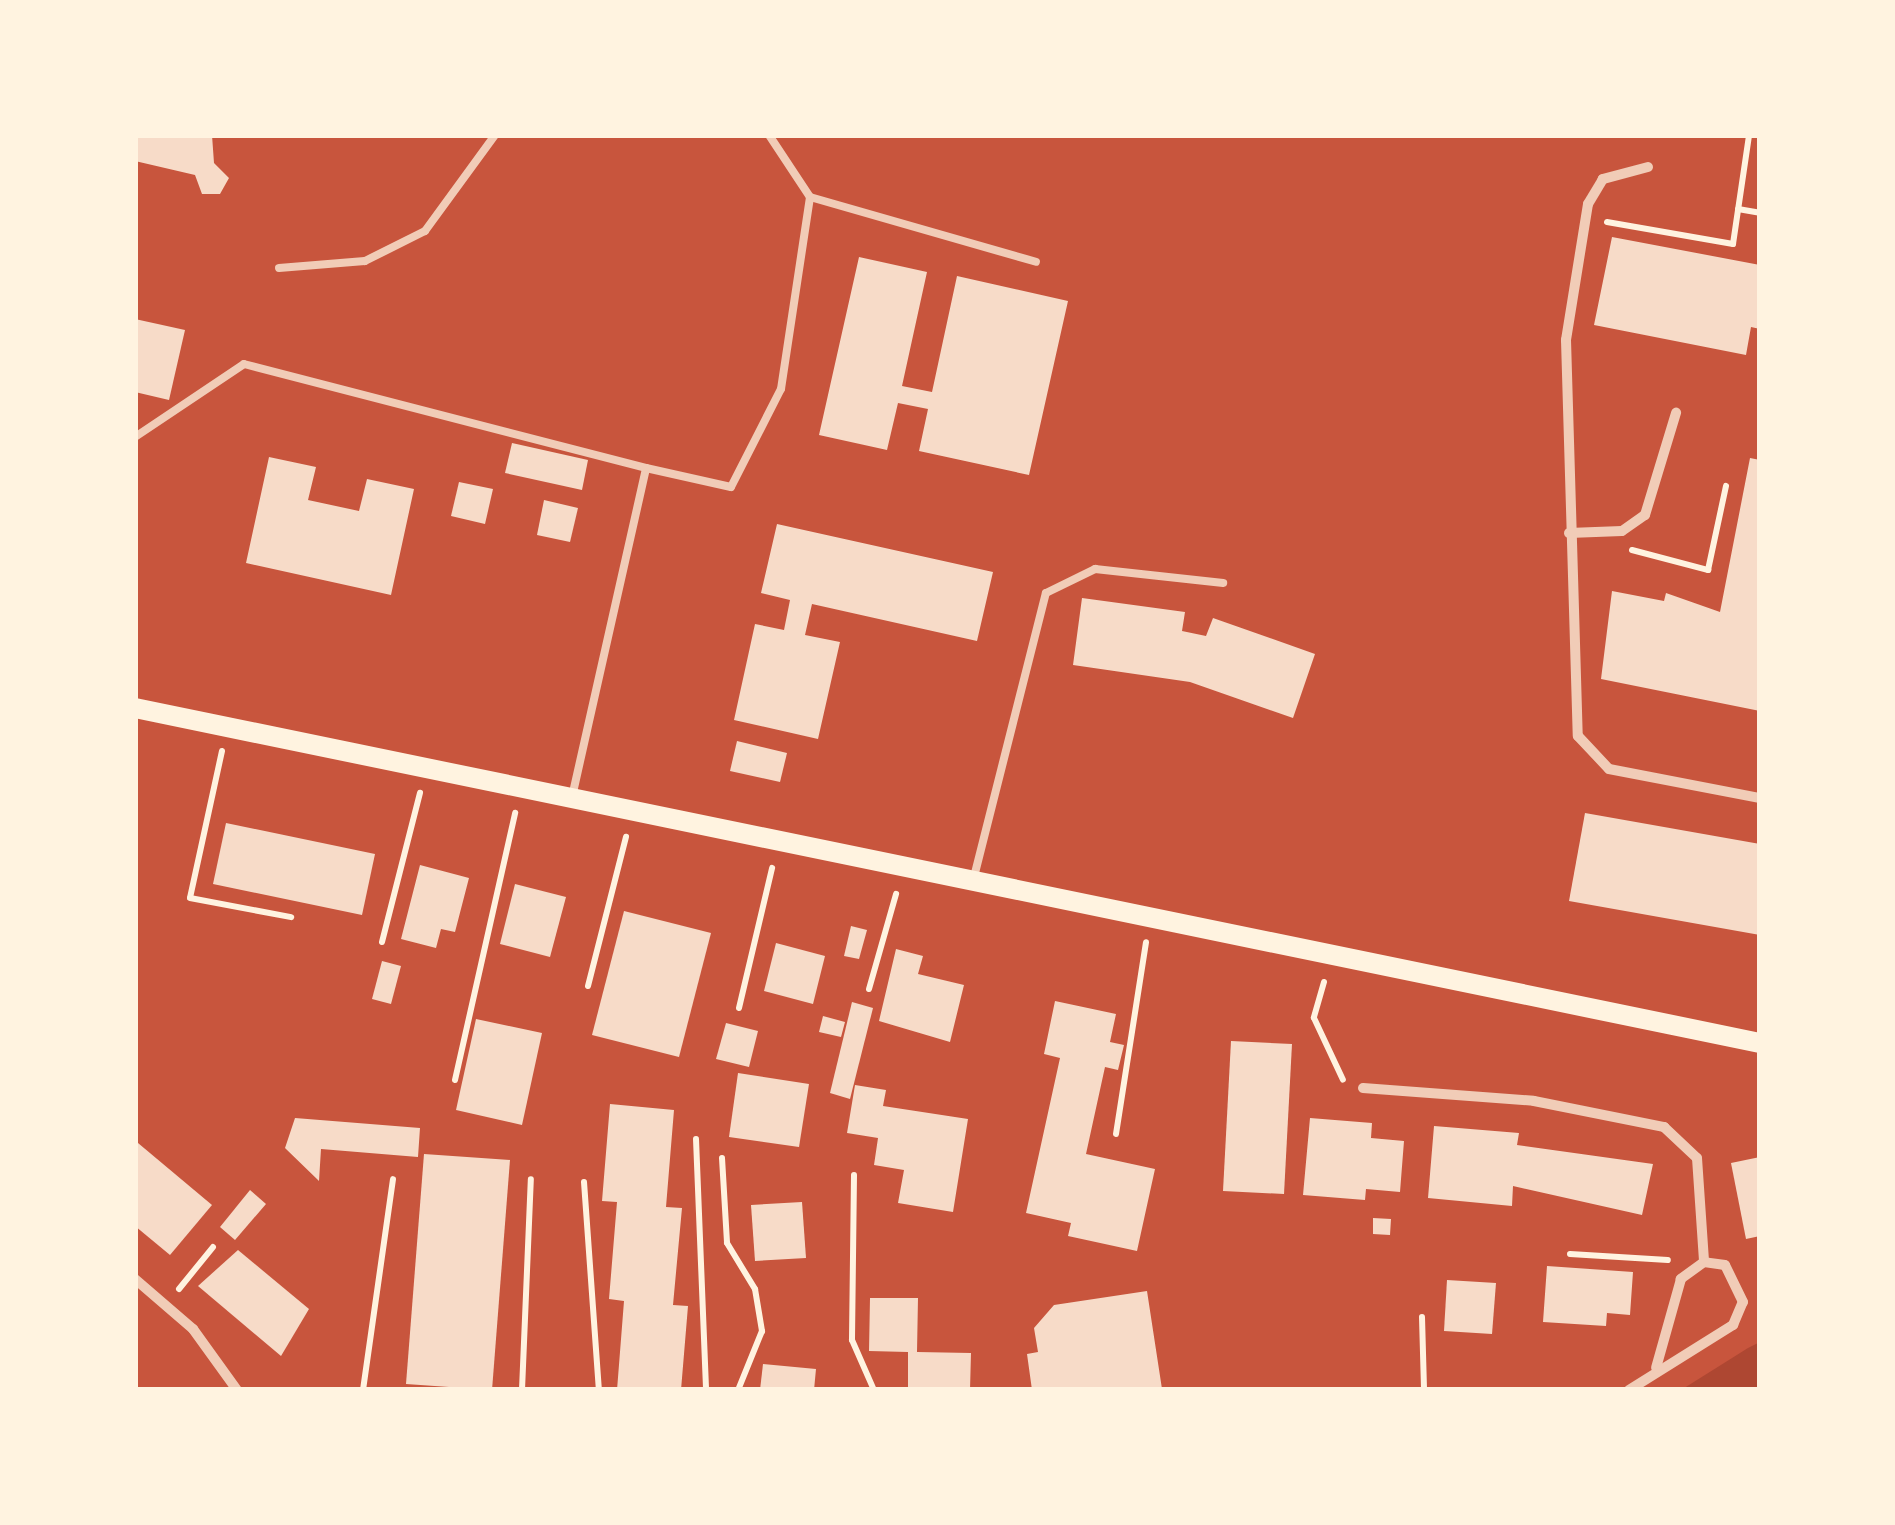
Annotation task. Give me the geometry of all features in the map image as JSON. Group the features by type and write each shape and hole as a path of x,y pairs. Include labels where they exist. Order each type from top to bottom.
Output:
{"main road":[{"path":"135,708 1330,961 1760,1043"}],"street":[{"path":"1648,167 1603,178 1586,218 1566,340 1568,533 1578,736 1588,758 1760,798"},
{"path":"1568,533 1622,532 1644,515 1676,412"},
{"path":"1363,1088 1534,1101 1664,1127 1697,1158 1704,1262"},
{"path":"1629,1390 1656,1368 1733,1325 1740,1283 1725,1265 1704,1262 1680,1279 1656,1368"},
{"path":"135,1279 165,1305 237,1390"}],"lane":[{"path":"279,268 365,261 425,230 496,135"},
{"path":"770,135 810,197 1036,262"},
{"path":"135,438 244,364 731,487 781,389 810,197"},
{"path":"572,802 646,468"},
{"path":"972,886 1046,593 1095,569 1223,583"}],"path":[{"path":"1586,218 1732,244 1749,135"},
{"path":"1738,209 1760,213"},
{"path":"1621,547 1708,570 1726,486"},
{"path":"226,728 190,898 292,917"},
{"path":"382,942 424,770"},
{"path":"455,1080 519,791"},
{"path":"588,986 630,814"},
{"path":"740,1008 777,845"},
{"path":"869,989 902,871"},
{"path":"1116,1134 1149,923"},
{"path":"1330,961 1314,1018 1337,1077 1363,1088"},
{"path":"696,1140 706,1390"},
{"path":"722,1158 727,1243 755,1289 762,1331 738,1390"},
{"path":"854,1175 852,1340 874,1390"},
{"path":"363,1390 392,1179"},
{"path":"522,1390 531,1179"},
{"path":"584,1182 599,1390"},
{"path":"165,1305 213,1247"},
{"path":"1570,1254 1704,1262"},
{"path":"1422,1317 1424,1390"}],"shaded area":[{"path":"1760,1342 1760,1390 1681,1390 1748,1348"}],"building":[{"path":"135,135 212,135 214,163 229,178 220,194 202,194 195,175 135,161"},
{"path":"1612,237 1760,265 1760,329 1751,327 1746,355 1594,325"},
{"path":"859,257 927,272 902,386 932,392 957,276 1068,301 1029,475 919,451 928,409 898,403 887,450 819,435"},
{"path":"135,319 185,330 169,400 135,392"},
{"path":"512,443 588,460 582,490 505,473"},
{"path":"269,457 316,467 308,500 359,511 367,479 414,489 391,595 246,563"},
{"path":"1750,458 1760,460 1760,711 1601,679 1612,591 1664,601 1666,593 1720,612"},
{"path":"459,482 493,489 485,524 451,516"},
{"path":"544,500 578,508 570,542 537,535"},
{"path":"777,524 993,572 977,641 812,604 805,635 840,642 818,739 734,720 755,624 784,630 790,600 761,593"},
{"path":"1082,598 1185,612 1182,631 1206,636 1213,618 1315,654 1293,718 1190,682 1073,665"},
{"path":"737,741 787,753 780,782 730,771"},
{"path":"1585,813 1760,844 1760,935 1569,901"},
{"path":"226,823 375,854 362,915 213,884"},
{"path":"420,865 469,878 455,932 441,929 436,948 401,939"},
{"path":"515,884 566,897 550,957 500,944"},
{"path":"624,911 711,933 679,1057 592,1035"},
{"path":"851,926 867,930 859,959 844,956"},
{"path":"776,943 825,956 813,1004 764,991"},
{"path":"896,949 923,956 918,974 964,985 950,1042 879,1021"},
{"path":"382,961 401,966 391,1004 372,999"},
{"path":"1055,1001 1116,1014 1110,1042 1124,1045 1118,1070 1105,1067 1086,1154 1155,1169 1137,1251 1068,1236 1071,1223 1026,1213 1060,1058 1044,1054"},
{"path":"852,1002 873,1008 850,1099 830,1093"},
{"path":"823,1016 845,1022 841,1037 819,1032"},
{"path":"476,1019 542,1033 522,1125 456,1110"},
{"path":"726,1023 758,1031 749,1067 716,1059"},
{"path":"1231,1041 1292,1044 1284,1194 1223,1191"},
{"path":"738,1073 809,1084 799,1147 729,1137"},
{"path":"855,1085 886,1090 883,1106 968,1119 953,1212 898,1203 904,1170 874,1165 878,1138 847,1133"},
{"path":"610,1104 674,1110 666,1207 682,1208 673,1305 688,1306 681,1390 617,1390 624,1301 609,1299 617,1202 602,1201"},
{"path":"295,1118 420,1128 418,1157 321,1149 319,1181 285,1148"},
{"path":"1310,1118 1372,1123 1371,1138 1404,1141 1400,1192 1366,1189 1365,1200 1303,1195"},
{"path":"1434,1126 1519,1133 1517,1145 1653,1164 1642,1215 1513,1186 1512,1206 1428,1198"},
{"path":"138,1143 212,1205 170,1255 135,1226"},
{"path":"424,1154 510,1160 492,1390 406,1384"},
{"path":"1760,1157 1760,1236 1746,1239 1731,1163"},
{"path":"250,1190 266,1204 235,1240 220,1227"},
{"path":"802,1202 806,1258 755,1261 751,1205"},
{"path":"1373,1218 1391,1219 1390,1235 1373,1234"},
{"path":"238,1250 309,1309 281,1356 198,1286"},
{"path":"1547,1266 1633,1272 1630,1315 1607,1313 1606,1326 1543,1322"},
{"path":"1447,1280 1496,1283 1492,1334 1444,1331"},
{"path":"1147,1291 1162,1389 1032,1390 1027,1354 1038,1352 1034,1328 1054,1305"},
{"path":"870,1298 918,1298 917,1352 971,1353 970,1390 908,1390 908,1352 869,1351"},
{"path":"763,1364 816,1369 814,1390 760,1390"}]}
